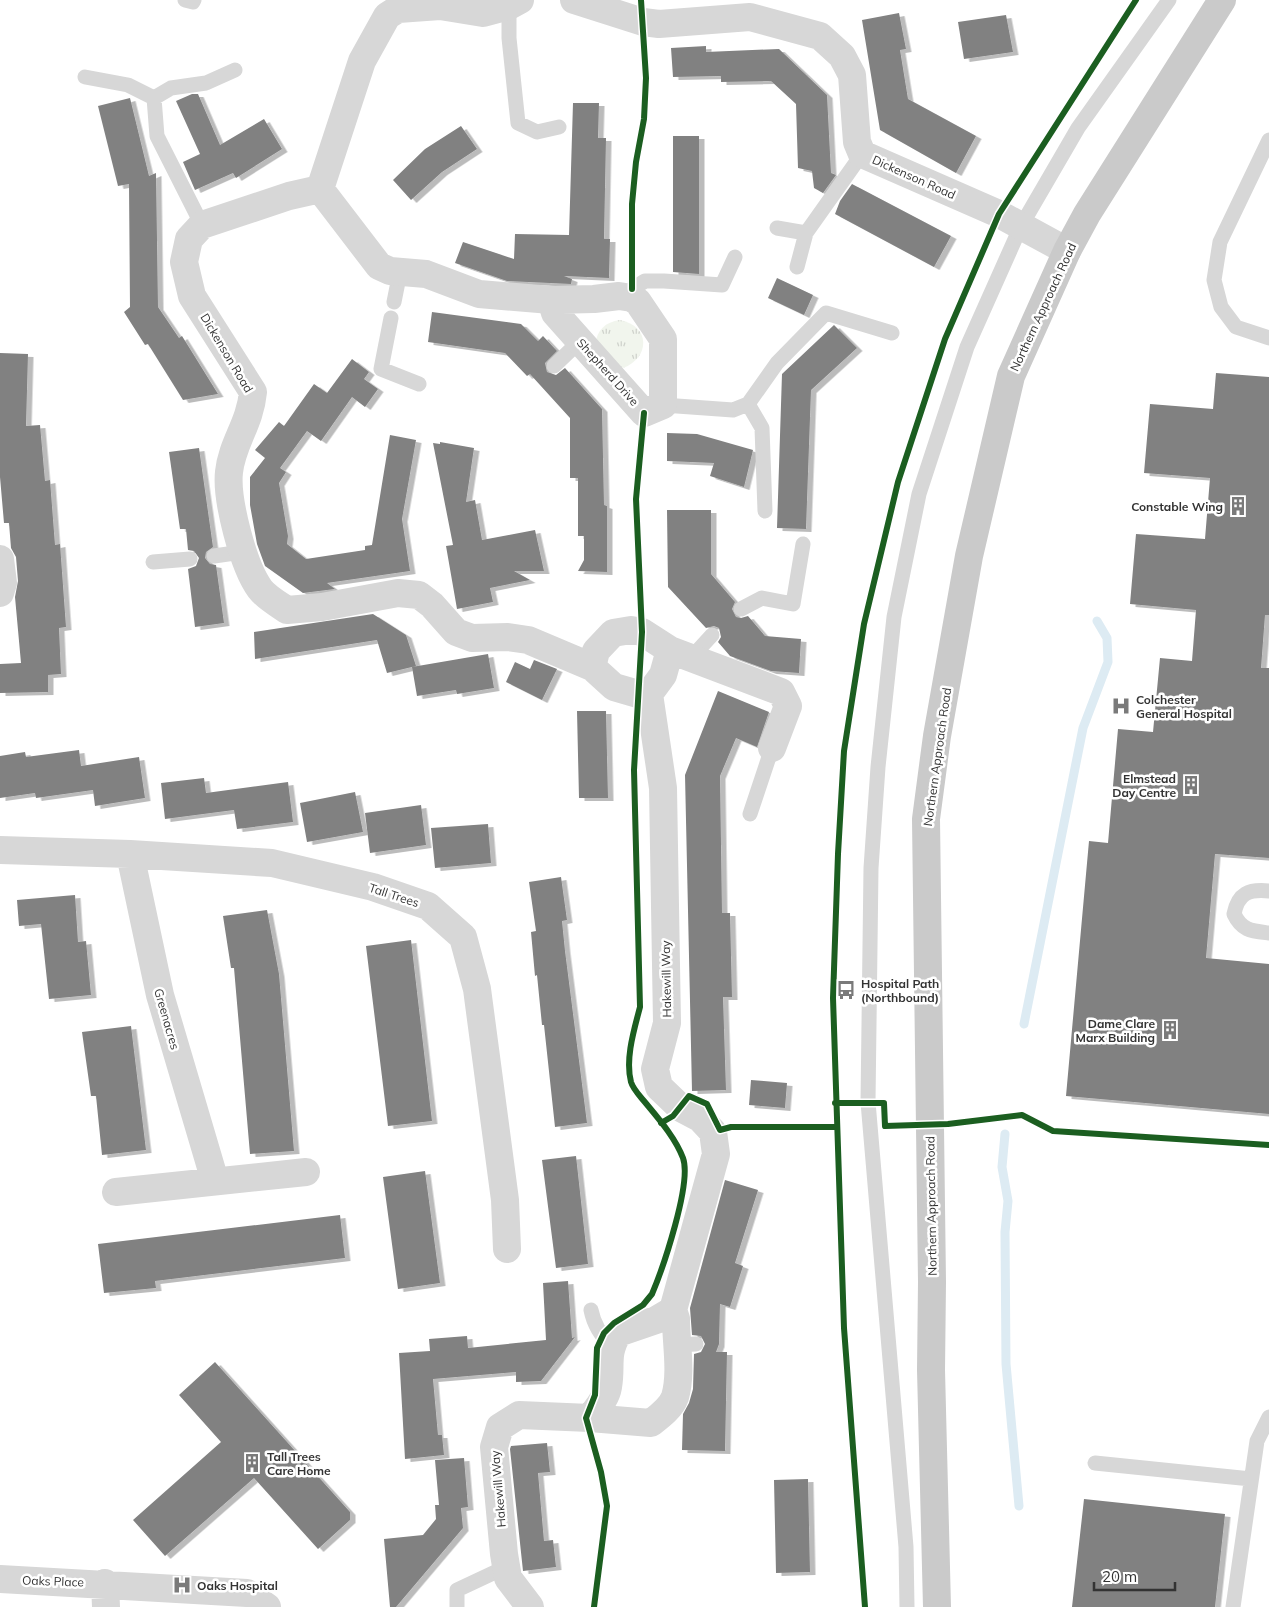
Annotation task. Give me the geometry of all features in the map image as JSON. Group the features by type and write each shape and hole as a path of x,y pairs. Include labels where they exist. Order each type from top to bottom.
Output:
{"main road":[{"name":"Northern Approach Road","path":"937,1607 931,1370 932,1282 926,819 937,736 969,556 1011,376 1067,251 1087,214 1222,0"}],"street":[{"name":"Dickenson Road","path":"574,0 644,22 659,24 751,9 820,36 842,56 852,76 856,142 862,154 999,214 1067,251"},
{"path":"320,189 379,8 398,10 440,6 483,13 514,3"},
{"path":"202,224 288,196 320,189"},
{"path":"320,189 379,266 400,272 426,274 479,294 551,300 619,296 632,298 647,312 663,339 663,405"},
{"name":"Dickenson Road","path":"202,224 188,239 184,262 192,296 253,392 252,409 235,448 228,472 242,552 260,590 286,610 322,607 398,593 419,595 456,632 472,638 508,637 528,640 592,667 614,687 638,694 649,694"},
{"name":"Shepherd Drive","path":"551,300 555,312 644,413 663,405"},
{"path":"0,559 3,584 0,593"},
{"path":"592,667 596,651 613,633 631,630 642,632 680,654 781,692 788,706 772,748"},
{"path":"649,694 680,654"},
{"name":"Hakewill Way","path":"530,1607 508,1578 506,1567 494,1447 500,1427 519,1415 652,1423 665,1412 674,1398 686,1344 673,1310 716,1154 713,1132 700,1118 681,1108 659,1087 655,1069 667,1023 667,1014 663,788 649,694"},
{"name":"Tall Trees","path":"0,850 130,854 272,863 373,887 428,906 462,937 478,998 505,1200 507,1249"},
{"name":"Greenacres","path":"130,854 160,995 214,1181"},
{"path":"116,1192 306,1172"},
{"path":"590,1418 602,1402 608,1387 608,1361 611,1345 618,1333 656,1320 673,1310"},
{"name":"Oaks Place","path":"0,1579 106,1595 247,1593 267,1607"}],"lane":[{"path":"185,0 193,2 194,0"},
{"path":"907,1607 906,1547 868,1102 871,868 878,767 894,617 919,494 968,347 1021,226 1078,128 1169,0"},
{"path":"514,3 509,38 518,123 537,132 559,127"},
{"path":"154,98 171,88 206,83 235,70"},
{"path":"84,77 128,85 154,98"},
{"path":"154,98 156,136 202,224"},
{"path":"1269,140 1220,242 1214,280 1221,307 1236,326 1269,338"},
{"path":"797,266 806,233 862,154"},
{"path":"777,228 806,233"},
{"path":"632,298 632,288 645,281 722,285 735,257"},
{"path":"394,302 400,272"},
{"path":"663,405 733,410 748,404 777,363 826,313 866,327 892,333"},
{"path":"391,318 381,369 419,384"},
{"path":"554,366 580,341"},
{"path":"748,404 762,428 765,511"},
{"path":"741,609 762,598 793,604 804,544"},
{"path":"214,556 242,552"},
{"path":"153,562 190,559"},
{"path":"680,654 712,635"},
{"path":"750,814 772,748"},
{"path":"1269,891 1248,891 1238,900 1234,914 1242,927 1250,931 1269,933"},
{"path":"591,1310 594,1322 602,1337 611,1345"},
{"path":"1234,1607 1257,1441 1269,1417"},
{"path":"1095,1463 1251,1478"},
{"path":"457,1606 457,1590 506,1567"}],"green space":[{"path":"620,320 630,323 637,329 642,335 643,342 642,350 638,357 623,368 595,345 600,331 606,325"}],"building":[{"path":"899,13 906,49 900,50 908,99 976,136 956,173 880,130 862,20"},
{"path":"1006,15 1013,52 964,59 958,22"},
{"path":"706,46 706,52 779,49 827,95 831,173 836,175 823,193 814,188 812,171 798,168 796,104 771,81 721,82 721,76 673,77 671,48"},
{"path":"192,94 198,94 220,145 264,119 282,149 236,178 233,173 195,190 183,162 200,154 176,101"},
{"path":"130,98 149,176 156,173 158,307 179,338 182,336 218,394 183,400 148,344 145,345 124,312 130,307 129,184 118,186 98,106"},
{"path":"573,103 599,103 598,138 606,138 604,239 610,239 609,278 564,276 572,279 571,284 507,281 455,263 463,242 514,259 515,234 569,235"},
{"path":"461,126 477,149 442,172 411,200 393,180 425,149"},
{"path":"673,136 699,136 699,274 673,272"},
{"path":"852,184 951,236 934,267 835,214 840,201"},
{"path":"777,278 813,295 804,315 768,298"},
{"path":"432,312 521,324 538,341 543,336 557,351 545,363 547,372 556,375 565,368 602,409 604,505 607,506 607,572 578,571 584,560 584,536 578,536 578,478 570,478 570,418 530,374 527,376 505,353 428,342"},
{"path":"834,325 857,348 811,390 806,529 777,528 782,374"},
{"path":"0,353 28,354 26,426 40,425 45,481 50,480 55,545 60,544 66,627 59,628 61,674 48,675 48,692 0,693 0,664 21,663 15,597 18,581 16,557 11,548 9,523 4,523 0,477"},
{"path":"352,359 369,372 364,379 378,389 365,407 352,397 321,441 307,431 280,468 286,472 279,483 288,536 287,544 306,559 365,550 365,546 372,545 390,435 416,440 402,519 410,571 327,583 335,589 303,593 265,566 257,544 250,505 250,477 265,458 255,450 279,422 284,426 314,384 327,393"},
{"path":"1216,373 1269,377 1269,615 1265,615 1261,668 1269,668 1269,858 1215,854 1206,958 1269,964 1269,1114 1066,1096 1089,841 1108,843 1118,729 1153,732 1160,658 1192,661 1196,610 1130,604 1136,534 1205,539 1210,478 1144,473 1150,404 1213,409"},
{"path":"667,433 697,434 753,450 744,487 710,476 714,463 667,461"},
{"path":"440,442 474,448 466,502 475,500 482,540 535,530 544,571 514,571 530,580 490,588 493,602 457,609 446,546 453,545 433,443 440,444"},
{"path":"199,448 213,547 206,552 205,558 210,564 216,565 224,623 195,627 188,569 196,566 199,558 194,551 188,550 186,529 180,529 169,452"},
{"path":"667,510 711,510 711,574 735,602 732,609 736,617 748,616 765,636 801,639 799,673 771,671 730,656 718,642 721,637 719,628 714,626 706,628 668,587"},
{"path":"373,614 406,635 416,666 387,673 377,640 255,659 254,632"},
{"path":"488,654 494,688 457,694 456,690 417,696 412,667"},
{"path":"534,660 557,669 542,700 506,682 515,662 530,669"},
{"path":"718,691 769,712 757,747 736,738 720,776 722,913 730,913 732,997 723,997 726,1090 692,1091 685,775"},
{"path":"577,711 606,711 608,798 579,798"},
{"path":"79,750 81,766 139,757 145,798 95,806 93,790 36,798 35,793 0,798 0,756 25,752 26,757"},
{"path":"204,778 206,793 288,782 293,822 237,829 234,810 165,819 161,783"},
{"path":"355,792 363,832 307,842 300,803"},
{"path":"421,805 426,845 370,853 365,813"},
{"path":"488,824 491,863 435,868 431,828"},
{"path":"561,877 567,920 562,921 565,951 587,1123 555,1127 544,1025 542,1025 537,975 535,976 531,932 536,931 529,882"},
{"path":"75,895 78,942 86,941 91,995 49,999 41,924 19,926 17,900"},
{"path":"267,910 279,974 294,1151 250,1154 234,968 231,968 223,916"},
{"path":"411,940 432,1121 388,1126 366,946"},
{"path":"131,1026 146,1150 102,1155 96,1096 91,1096 82,1032"},
{"path":"751,1080 787,1083 785,1108 749,1105"},
{"path":"576,1156 588,1264 556,1268 542,1160"},
{"path":"425,1171 440,1283 398,1289 383,1177"},
{"path":"725,1180 758,1190 735,1263 743,1266 730,1307 720,1304 719,1344 716,1352 727,1352 725,1451 682,1450 683,1414 693,1389 694,1354 701,1352 705,1344 701,1336 692,1335 690,1308"},
{"path":"340,1215 345,1258 155,1281 156,1288 104,1293 98,1244"},
{"path":"568,1281 572,1338 575,1337 541,1381 516,1382 516,1372 433,1379 438,1435 442,1435 444,1455 405,1459 399,1353 430,1351 429,1339 467,1336 468,1348 546,1340 543,1283"},
{"name":"Tall Trees Care Home","path":"215,1362 350,1512 350,1520 318,1549 254,1478 165,1556 133,1520 221,1442 179,1395"},
{"path":"547,1443 550,1472 538,1473 544,1541 553,1540 556,1567 523,1571 510,1449 511,1446"},
{"path":"464,1458 468,1507 461,1508 463,1528 396,1607 390,1607 384,1539 423,1535 436,1519 435,1505 439,1505 435,1460"},
{"path":"808,1479 810,1572 776,1573 774,1480"},
{"path":"1084,1499 1225,1514 1215,1607 1072,1607"}],"waterway":[{"path":"1024,1024 1083,728 1108,662 1107,638 1097,621"},
{"path":"1005,1134 1002,1167 1008,1201 1005,1232 1006,1364 1019,1506"}],"cycle path":[{"path":"632,289 632,204 636,162 644,119 646,78 641,0"},
{"path":"865,1607 844,1328 833,998 844,751 864,624 898,482 945,339 999,214 1136,0"},
{"path":"594,1607 607,1506 601,1472 586,1418 595,1395 597,1348 604,1333 614,1323 643,1305 652,1294 675,1226 684,1186 685,1170 683,1158 676,1143 635,1090 629,1073 631,1045 640,1007 634,770 642,632 636,499 644,413"},
{"path":"661,1123 673,1116 689,1096 707,1104 720,1130 731,1127 836,1127"},
{"path":"835,1103 884,1103 885,1126 948,1124 1022,1115 1053,1131 1269,1145"}],"place":[{"name":"Constable Wing","path":"1238,506"},
{"name":"Colchester General Hospital","path":"1121,706"},
{"name":"Elmstead Day Centre","path":"1191,785"},
{"name":"Hospital Path (Northbound)","path":"846,990"},
{"name":"Dame Clare Marx Building","path":"1170,1030"},
{"name":"Tall Trees Care Home","path":"252,1463"},
{"name":"Oaks Hospital","path":"182,1585"}]}
